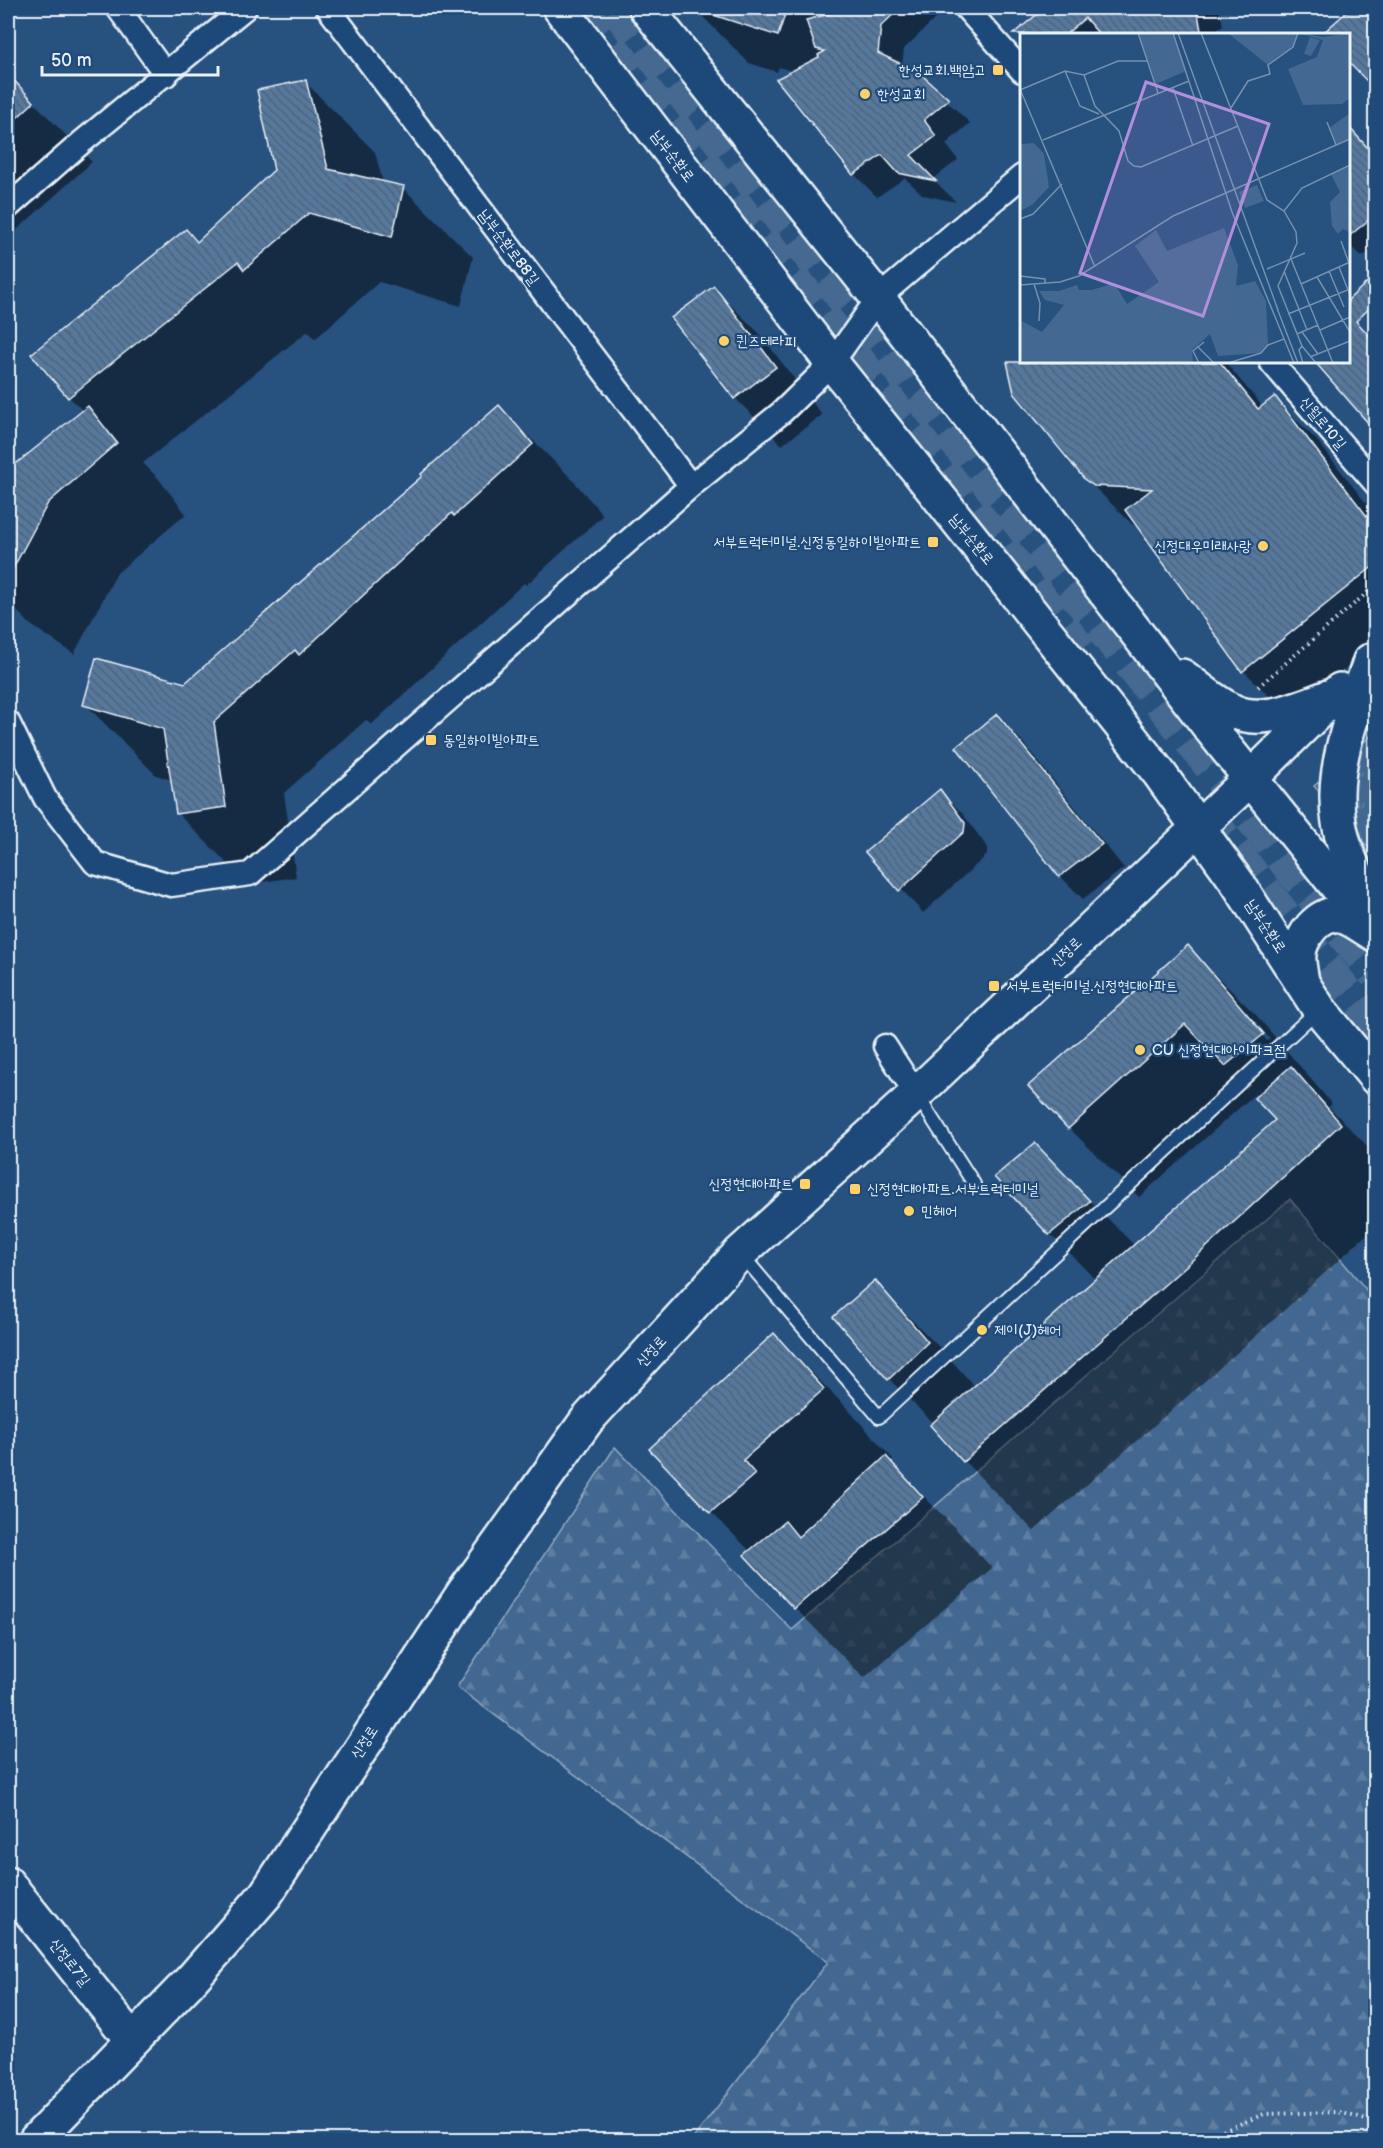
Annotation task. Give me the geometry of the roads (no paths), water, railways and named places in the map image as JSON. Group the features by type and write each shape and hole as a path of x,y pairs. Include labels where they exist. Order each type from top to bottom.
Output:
{"main road":[{"name":"남부순환로","path":"560,8 832,363 1159,773 1237,882 1310,996 1376,1078"},
{"path":"646,8 878,298 1154,657 1376,935"},
{"path":"1154,657 1234,712 1253,716 1286,711 1334,695"},
{"path":"1373,658 1345,739 1336,798 1341,838 1360,883 1376,906"},
{"name":"신정로","path":"36,2140 191,1980 266,1894 464,1592 587,1420 740,1254 916,1094 1251,778 1373,658"},
{"path":"1310,996 1298,956 1301,943 1319,920 1335,914 1346,917 1376,935"},
{"name":"신정로7길","path":"8,1884 132,2040"}],"street":[{"path":"118,8 166,75"},
{"path":"8,207 82,142 245,8"},
{"name":"남부순환로88길","path":"328,8 691,486"},
{"path":"966,8 1020,69"},
{"path":"8,722 45,798 95,862 171,885 250,874 691,486 782,412 832,363 878,298 1020,178"},
{"name":"신월로10길","path":"1272,363 1376,484"},
{"path":"885,1046 916,1094"}],"lane":[{"path":"740,1254 879,1417 1310,996"},
{"path":"916,1094 975,1184"}],"tunnel":[{"path":"581,8 856,357 1081,650"},
{"path":"615,8 1376,975"},
{"path":"1205,812 1376,1028"}],"place":[{"name":"한성교회.백암고","path":"998,70"},
{"name":"한성교회","path":"865,94"},
{"name":"퀸즈테라피","path":"724,341"},
{"name":"서부트럭터미널.신정동일하이빌아파트","path":"933,542"},
{"name":"신정대우미래사랑","path":"1263,546"},
{"name":"동일하이빌아파트","path":"431,740"},
{"name":"서부트럭터미널.신정현대아파트","path":"994,986"},
{"name":"CU 신정현대아이파크점","path":"1140,1050"},
{"name":"신정현대아파트","path":"805,1184"},
{"name":"신정현대아파트.서부트럭터미널","path":"855,1189"},
{"name":"민헤어","path":"909,1211"},
{"name":"제이(J)헤어","path":"982,1330"}]}
